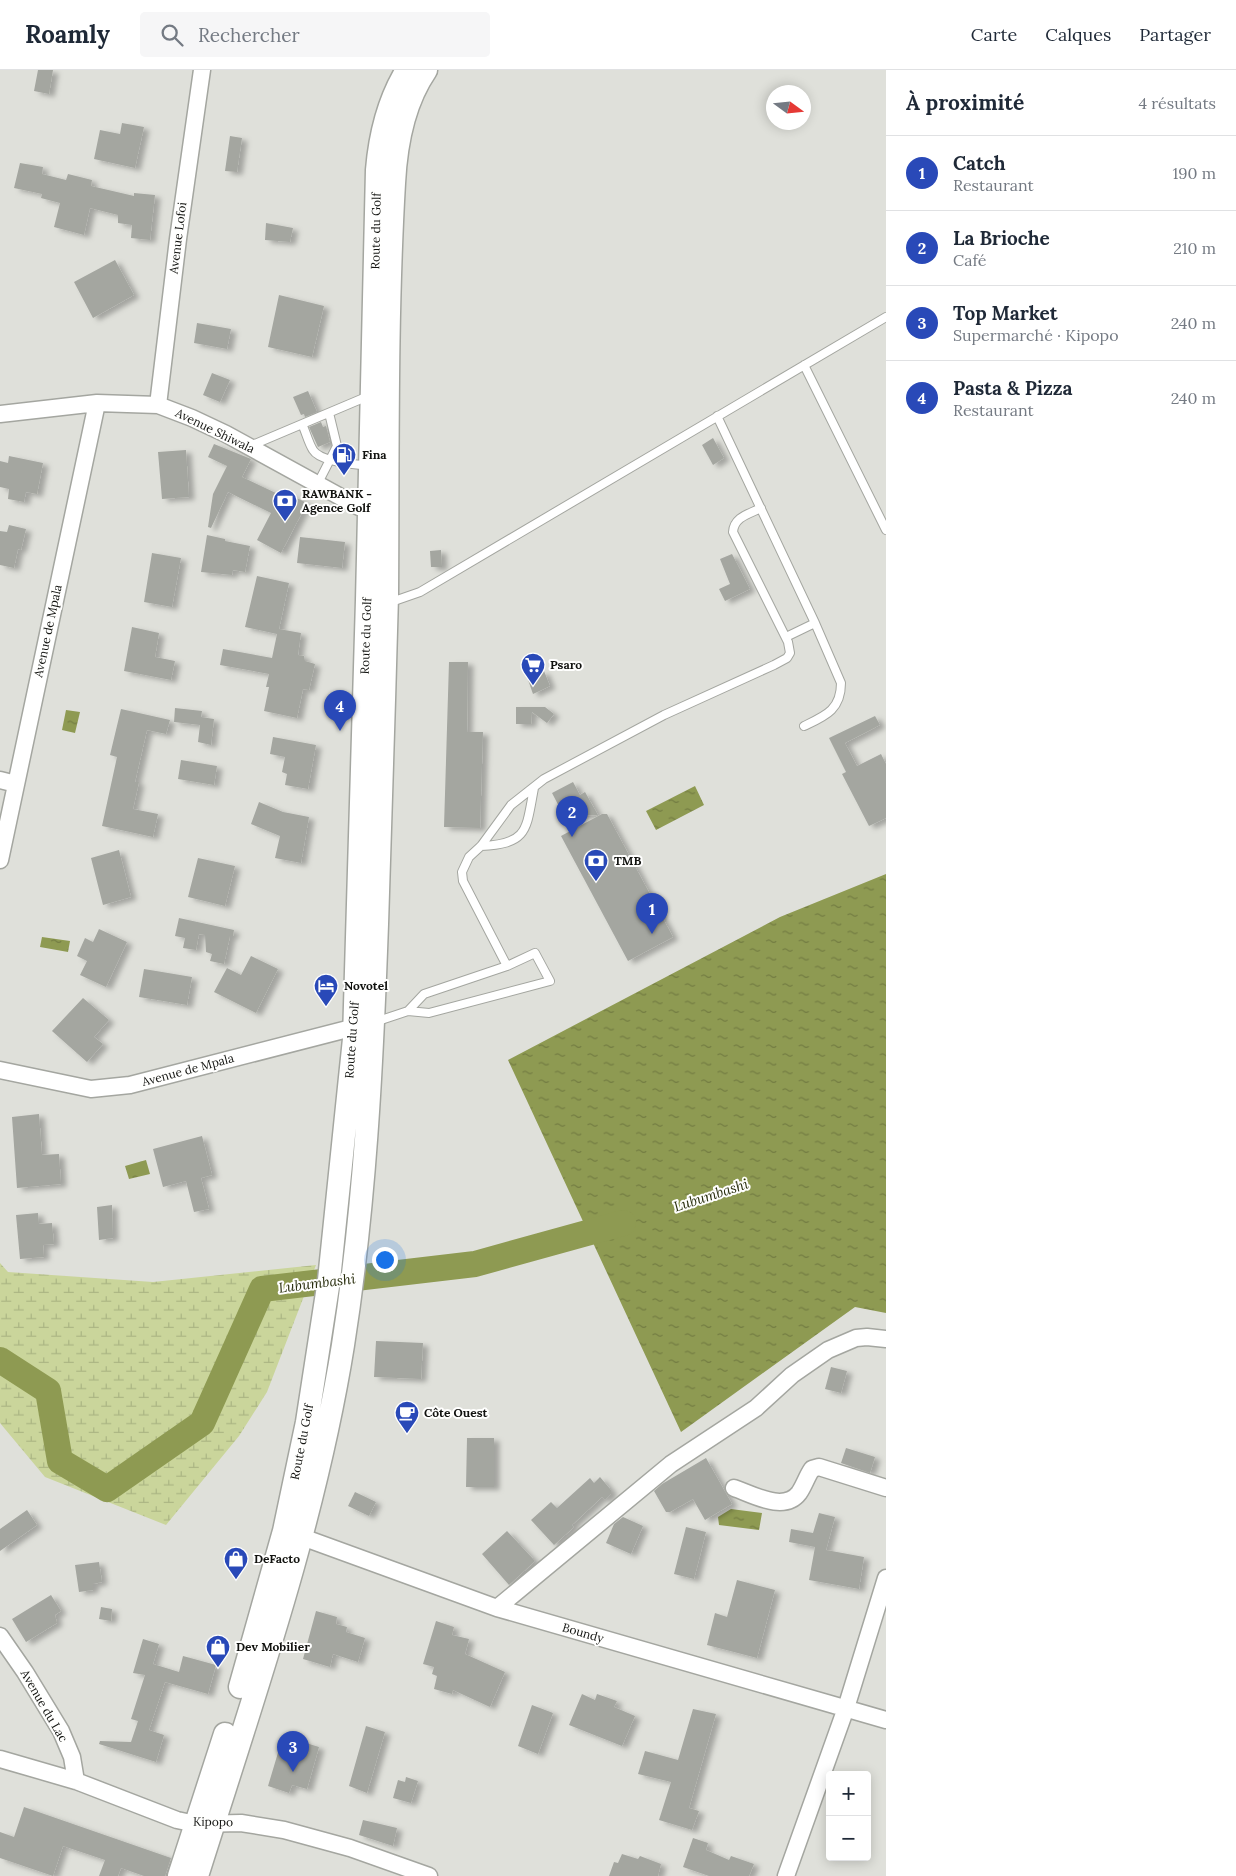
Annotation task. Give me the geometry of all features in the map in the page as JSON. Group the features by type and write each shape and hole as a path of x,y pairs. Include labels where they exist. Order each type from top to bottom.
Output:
{"main road":[{"name":"Route du Golf","path":"179,1876 204,1824 245,1669 293,1534 307,1422 329,1280 364,1025 377,600 378,510 370,466 378,159 388,109 393,94 407,70"},
{"path":"378,510 390,291 394,172 406,111 417,84 426,70"},
{"path":"293,1534 335,1389 351,1282 363,1168 364,1025"},
{"path":"197,1876 204,1824"}],"street":[{"name":"Avenue Lofoi","path":"158,406 179,229 202,70"},
{"name":"Avenue Shiwala","path":"0,414 97,403 158,406 192,418 248,446 349,503 378,510"},
{"name":"Avenue de Mpala","path":"0,860 8,782 97,403"},
{"name":"Avenue de Mpala","path":"0,1070 91,1089 111,1088 130,1085 364,1025"},
{"path":"496,1608 671,1464 756,1408 792,1375 828,1350 856,1338 886,1339"},
{"path":"734,1488 777,1502 785,1502 799,1493 812,1469 819,1467 886,1488"},
{"name":"Boundy","path":"293,1534 496,1608 886,1720"},
{"path":"786,1876 846,1708 886,1578"},
{"name":"Avenue du Lac","path":"0,1636 25,1672 61,1731 72,1757 76,1781"},
{"name":"Kipopo","path":"0,1759 76,1781 177,1820 204,1824 241,1823 284,1830 350,1848 429,1876"}],"lane":[{"path":"377,600 397,600 420,592 886,317"},
{"path":"804,365 886,530"},
{"path":"248,446 366,397 372,397"},
{"path":"317,485 337,446 329,413"},
{"path":"717,416 815,623 841,683 841,694 832,710 804,726"},
{"path":"302,424 313,452 330,460 370,466"},
{"path":"507,966 463,881 462,872 469,856 481,846 511,805 544,779 664,715 787,658 790,653 786,637 733,532 736,521 761,508"},
{"path":"786,637 815,623"},
{"path":"481,846 506,843 515,840 523,834 527,824 534,788"},
{"path":"364,1025 408,1011 429,1013 550,981 536,953 507,966 424,994 408,1011"}],"green space":[{"path":"0,1263 8,1272 153,1282 316,1265 267,1392 239,1436 166,1525 45,1477 0,1423"}],"water":[{"path":"66,710 80,712 75,733 62,730"},
{"path":"695,786 704,805 656,830 646,811"},
{"path":"886,874 886,1313 855,1307 681,1432 508,1060 780,917"},
{"path":"42,937 70,941 68,952 40,947"},
{"path":"146,1160 150,1174 129,1179 125,1166"},
{"path":"731,1509 762,1513 759,1530 719,1525 718,1517"}],"building":[{"path":"38,70 53,70 49,94 34,91"},
{"path":"122,123 144,127 135,168 94,159 100,130 120,134"},
{"path":"230,136 242,138 237,172 225,171"},
{"path":"20,163 43,167 42,174 66,180 68,174 92,180 91,186 134,196 134,193 155,195 150,240 131,238 132,225 118,223 118,215 90,208 84,235 54,227 60,203 41,198 42,194 14,188"},
{"path":"266,223 293,228 290,242 265,240"},
{"path":"115,260 134,295 93,318 74,282"},
{"path":"279,295 324,306 312,357 268,347"},
{"path":"197,323 231,329 227,349 194,343"},
{"path":"212,373 230,380 220,402 203,395"},
{"path":"308,391 317,412 305,417 304,414 301,415 293,397"},
{"path":"321,422 323,427 326,426 330,442 318,447 309,427"},
{"path":"713,438 724,458 713,465 702,445"},
{"path":"214,444 251,459 242,477 280,495 282,491 307,503 281,553 257,540 271,513 228,492 211,528 208,527 213,494 227,466 208,457"},
{"path":"186,450 189,497 162,499 158,452"},
{"path":"9,456 43,463 37,494 26,492 24,502 8,499 9,489 0,487 0,461 8,463"},
{"path":"9,525 26,529 21,550 18,549 14,568 0,565 0,531 7,532"},
{"path":"207,535 250,546 245,572 233,570 232,575 201,572"},
{"path":"300,537 345,542 342,568 297,563"},
{"path":"441,550 442,567 431,567 430,551"},
{"path":"152,553 181,558 172,607 144,602"},
{"path":"732,554 750,589 725,601 719,589 730,584 720,559"},
{"path":"257,576 289,583 279,629 301,633 298,655 304,656 305,661 315,664 309,690 303,689 297,718 264,711 269,687 266,687 269,674 220,665 223,649 272,658 277,634 245,627"},
{"path":"132,627 159,633 155,657 175,661 171,680 124,671"},
{"path":"449,662 468,662 467,732 483,732 480,828 444,827"},
{"path":"544,671 550,686 533,694 527,677"},
{"path":"516,707 545,707 554,714 547,723 532,712 531,724 516,724"},
{"path":"175,708 202,711 201,717 214,719 211,745 198,742 200,725 174,722"},
{"path":"121,709 170,720 166,734 147,730 135,782 139,782 133,809 158,814 153,837 102,826 117,757 110,755"},
{"path":"875,716 880,725 845,743 857,766 881,754 886,764 886,818 869,826 842,774 846,772 829,738"},
{"path":"273,737 316,745 308,789 285,785 287,774 282,772 285,757 270,754"},
{"path":"181,760 217,766 214,785 178,779"},
{"path":"573,782 580,795 585,792 598,815 564,816 552,793"},
{"path":"259,802 283,812 309,817 301,863 275,858 280,836 251,824"},
{"path":"602,814 607,814 673,937 628,961 561,836"},
{"path":"119,850 131,897 103,905 91,858"},
{"path":"198,858 235,866 225,906 188,897"},
{"path":"179,918 234,930 233,936 230,936 224,964 210,961 212,954 206,952 205,935 199,934 196,950 183,948 185,938 175,936"},
{"path":"99,929 127,942 106,987 80,975 87,961 77,956 85,938 93,942"},
{"path":"251,956 278,969 256,1013 214,992 227,968 241,975"},
{"path":"144,969 192,977 187,1005 139,997"},
{"path":"83,998 109,1020 94,1037 103,1044 87,1062 52,1031"},
{"path":"39,1114 42,1155 59,1154 61,1184 17,1188 12,1117"},
{"path":"202,1136 212,1175 201,1178 209,1209 194,1212 186,1181 163,1187 153,1149"},
{"path":"112,1205 113,1238 99,1240 97,1207"},
{"path":"38,1213 39,1224 52,1223 54,1244 43,1245 44,1257 20,1259 16,1215"},
{"path":"376,1341 423,1343 421,1379 374,1377"},
{"path":"831,1367 847,1371 841,1393 825,1389"},
{"path":"467,1438 494,1438 494,1487 466,1487"},
{"path":"846,1448 875,1457 870,1473 841,1463"},
{"path":"706,1458 732,1504 705,1520 693,1499 670,1512 666,1512 654,1491 662,1484"},
{"path":"600,1477 611,1490 611,1494 605,1500 602,1497 554,1545 531,1520 551,1502 557,1508 590,1478 594,1483"},
{"path":"355,1492 376,1502 369,1516 348,1506"},
{"path":"27,1510 37,1525 0,1551 0,1529"},
{"path":"819,1513 835,1517 826,1550 864,1557 859,1589 809,1580 815,1547 789,1542 791,1529 813,1533"},
{"path":"623,1517 643,1526 631,1554 606,1543 614,1524"},
{"path":"686,1527 706,1532 694,1579 674,1574"},
{"path":"507,1531 535,1561 509,1585 482,1554"},
{"path":"99,1562 102,1582 93,1584 93,1590 79,1592 75,1565"},
{"path":"737,1580 775,1590 757,1658 707,1645 715,1613 727,1617"},
{"path":"51,1595 61,1611 55,1615 57,1623 26,1642 12,1619"},
{"path":"101,1607 112,1609 111,1621 99,1619"},
{"path":"316,1611 337,1617 336,1624 347,1627 346,1632 365,1638 358,1662 333,1654 330,1667 303,1659"},
{"path":"436,1621 454,1627 452,1635 469,1639 465,1654 505,1672 490,1707 453,1690 452,1694 434,1689 437,1676 432,1674 434,1667 423,1664"},
{"path":"143,1639 159,1644 153,1664 179,1672 183,1656 216,1665 208,1694 165,1682 149,1730 164,1735 156,1762 99,1744 100,1741 131,1742 138,1721 131,1719 145,1675 133,1673"},
{"path":"582,1694 595,1700 597,1694 617,1701 614,1707 635,1716 622,1746 569,1725"},
{"path":"532,1705 553,1713 538,1754 518,1746"},
{"path":"693,1709 716,1714 689,1808 699,1811 692,1830 659,1820 671,1782 638,1774 645,1751 678,1760"},
{"path":"366,1726 385,1732 367,1793 349,1786"},
{"path":"283,1736 319,1747 307,1789 292,1785 289,1793 268,1786"},
{"path":"406,1777 418,1781 411,1803 393,1798 398,1780 405,1782"},
{"path":"24,1807 171,1858 165,1876 144,1876 121,1868 118,1876 99,1876 105,1860 63,1846 53,1876 0,1858 0,1832 14,1837"},
{"path":"363,1820 397,1828 393,1846 359,1835"},
{"path":"693,1838 708,1843 706,1850 729,1860 731,1856 754,1864 749,1876 709,1876 683,1867"},
{"path":"622,1854 638,1859 640,1856 661,1864 658,1876 609,1876 614,1862 618,1863"}],"waterway":[{"name":"Lubumbashi","path":"0,1360 48,1391 60,1461 107,1489 202,1423 262,1289 475,1264 623,1223"}],"place":[{"name":"Fina","path":"344,476"},
{"name":"RAWBANK - Agence Golf","path":"285,522"},
{"name":"Psaro","path":"533,686"},
{"name":"Pasta & Pizza","path":"340,731"},
{"name":"La Brioche","path":"572,837"},
{"name":"TMB","path":"596,882"},
{"name":"Catch","path":"652,934"},
{"name":"Novotel","path":"326,1007"},
{"name":"Côte Ouest","path":"407,1434"},
{"name":"DeFacto","path":"236,1580"},
{"name":"Dev Mobilier","path":"218,1668"},
{"name":"Top Market","path":"293,1772"}]}
